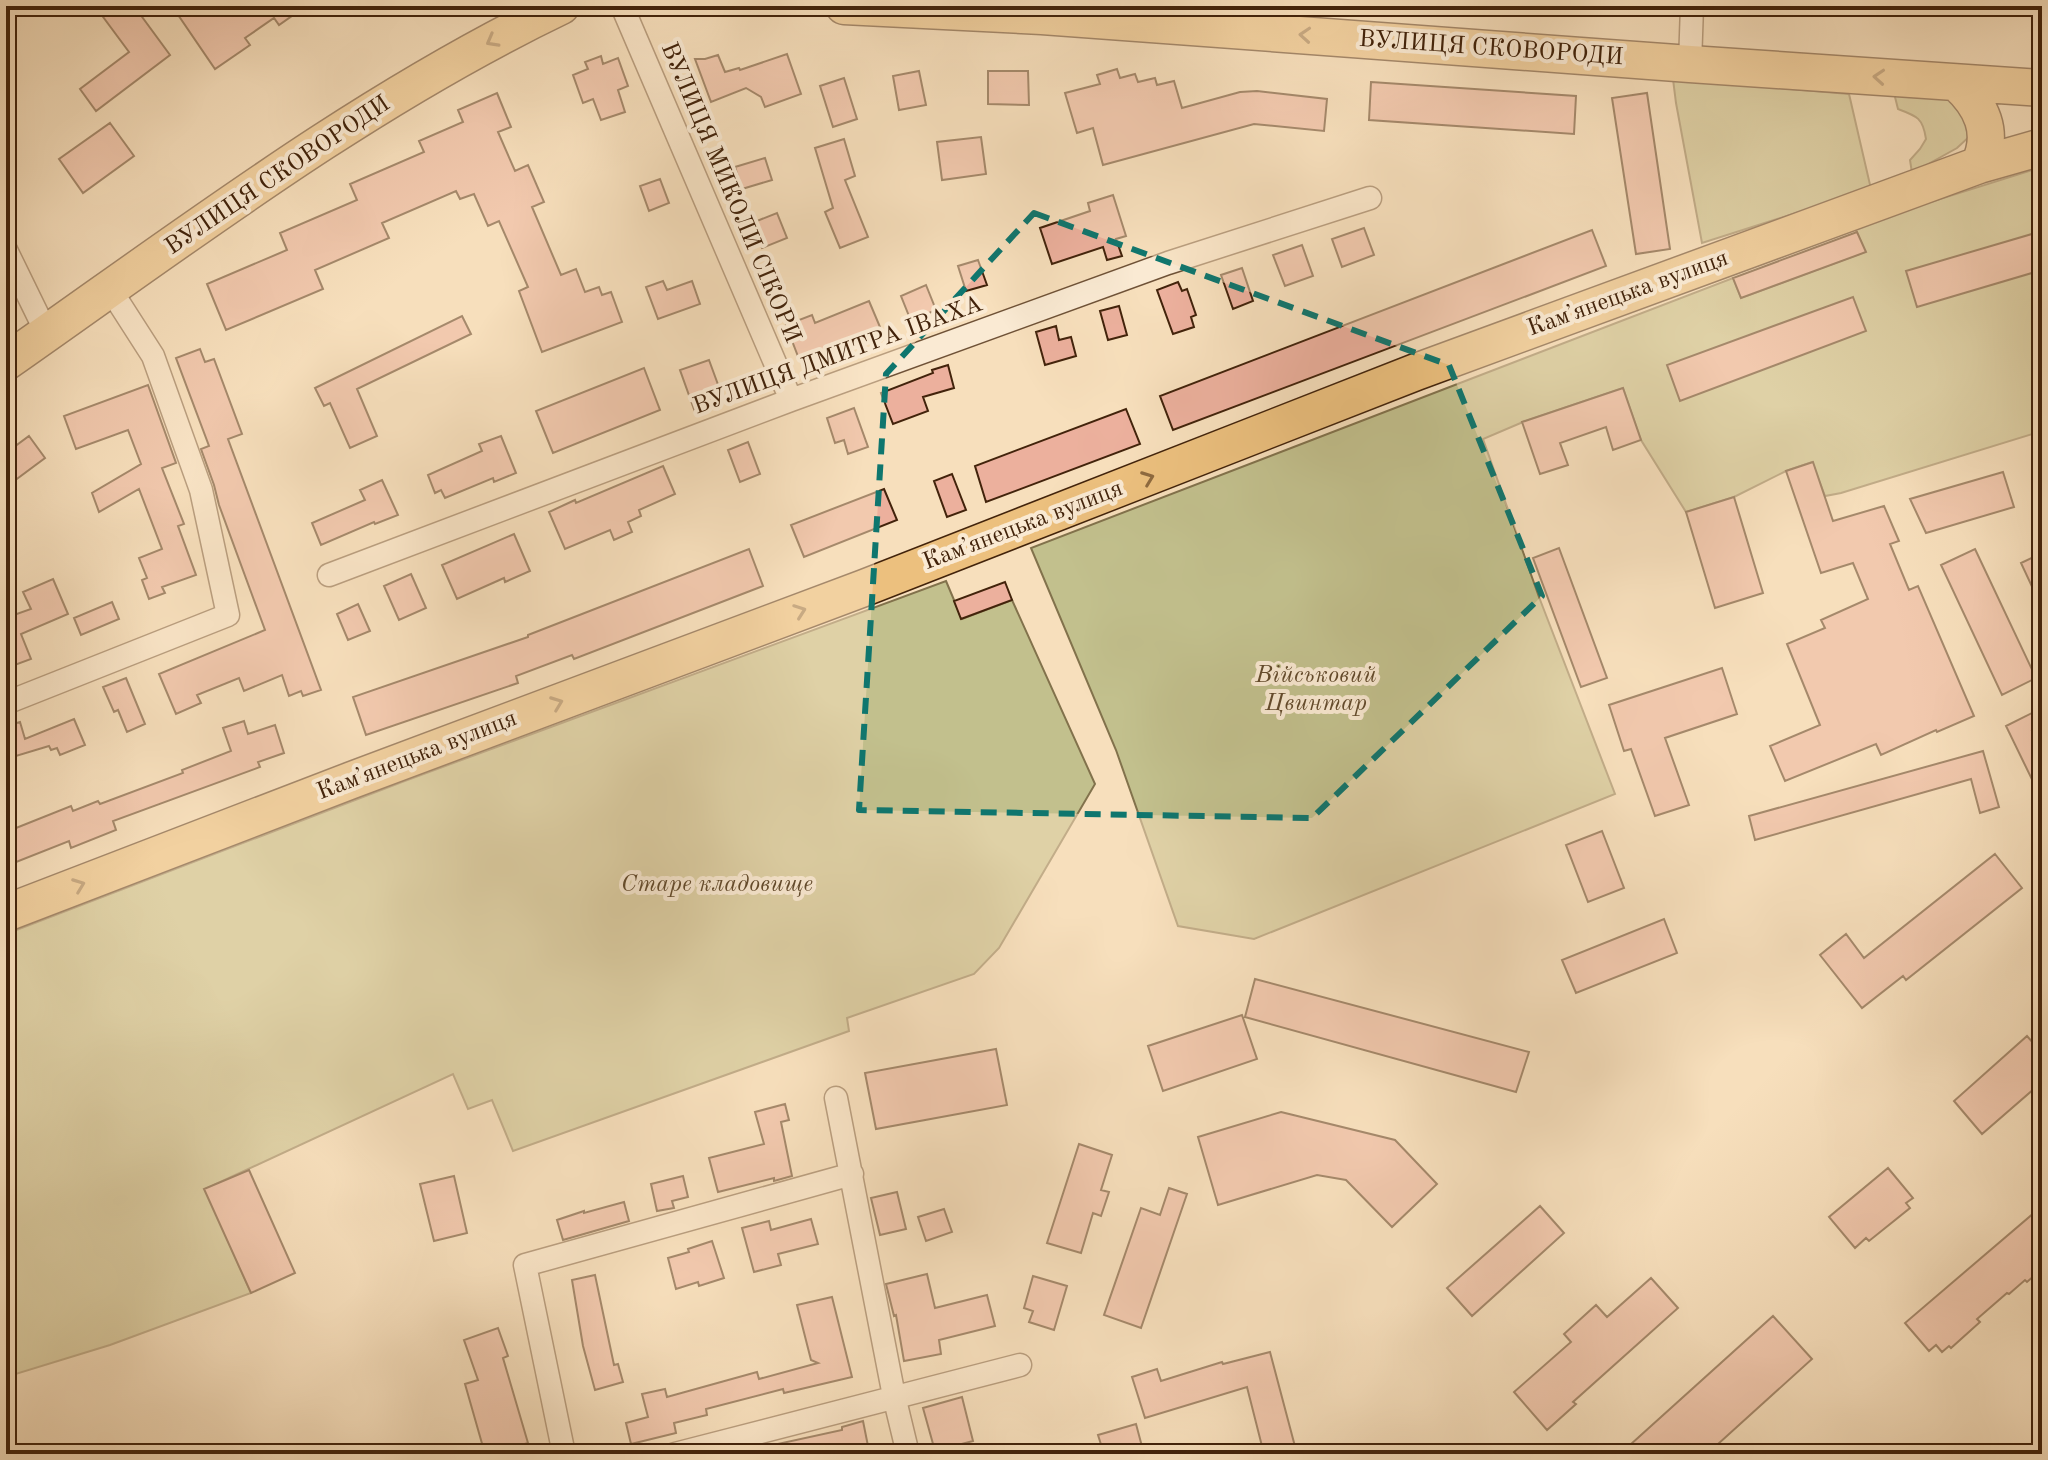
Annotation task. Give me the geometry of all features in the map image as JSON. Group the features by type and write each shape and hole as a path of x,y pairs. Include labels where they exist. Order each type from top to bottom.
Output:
{"main road":[{"name":"ВУЛИЦЯ СКОВОРОДИ","path":"6,362 308,151 447,65 561,6"},
{"name":"ВУЛИЦЯ СКОВОРОДИ","path":"844,6 1042,16 2042,88"},
{"path":"1957,83 1979,108 1985,125 1984,155 1979,165"},
{"name":"Камʼянецька вулиця","path":"6,913 864,588 1416,372 1979,165 2042,147"}],"street":[{"name":"ВУЛИЦЯ МИКОЛИ СІКОРИ","path":"622,6 791,400"},
{"path":"1690,64 1692,6"},
{"name":"ВУЛИЦЯ ДМИТРА ІВАХА","path":"329,575 791,400 1168,263 1370,198"},
{"path":"6,250 47,334"},
{"path":"6,703 228,615 201,490 153,356 110,289"},
{"path":"836,1098 908,1454"},
{"path":"564,1454 525,1265 852,1174"},
{"path":"675,1454 1020,1365"}],"highlighted area":[{"path":"1034,213 1449,365 1542,596 1312,818 859,810 886,374"}],"green space":[{"path":"1673,79 1849,94 1871,189 1702,243"},
{"path":"1894,93 1958,100 1970,136 1957,148 1912,173 1910,160 1926,139 1925,132 1918,119 1898,109"},
{"name":"Військовий Цвинтар","path":"2042,167 2042,431 1825,496 1812,462 1786,471 1734,497 1686,512 1641,440 1623,388 1483,439 1539,597 1615,794 1254,939 1178,926 1116,750 1031,548 1733,278 1741,298 1865,252 1854,226"},
{"name":"Старе кладовище","path":"946,581 962,619 1012,600 1095,784 999,948 974,974 847,1018 849,1031 513,1151 492,1100 468,1109 453,1074 205,1189 251,1293 110,1345 6,1377 6,934 402,782"}],"building":[{"path":"95,6 134,6 170,55 96,111 80,89 129,52"},
{"path":"172,6 306,6 279,25 274,18 245,38 250,45 215,69"},
{"path":"787,54 801,94 765,107 761,97 746,88 711,102 695,59 718,55 725,72"},
{"path":"601,56 603,64 618,58 628,86 618,90 625,112 601,120 593,99 583,103 573,75 588,69 585,62"},
{"path":"1117,69 1120,78 1135,74 1138,82 1155,78 1157,85 1174,81 1182,108 1240,92 1327,99 1324,131 1254,124 1103,165 1093,128 1077,133 1065,93 1100,84 1097,75"},
{"path":"919,71 926,105 899,110 893,76"},
{"path":"988,71 1028,71 1029,105 988,104"},
{"path":"844,78 857,119 833,127 820,86"},
{"path":"1371,82 1576,96 1574,134 1369,120"},
{"path":"497,93 511,127 498,132 515,171 528,165 544,202 532,207 561,275 576,269 585,292 599,287 602,295 611,292 622,322 542,352 519,291 528,287 499,221 488,226 474,194 460,199 456,191 382,223 389,238 315,270 323,289 226,330 207,284 287,250 280,233 357,200 350,184 424,152 419,141 463,122 458,110"},
{"path":"1647,93 1670,249 1636,254 1612,98"},
{"path":"110,123 134,156 83,193 59,159"},
{"path":"981,137 986,174 942,180 937,142"},
{"path":"844,139 855,176 845,180 868,237 840,248 825,212 833,208 815,148"},
{"path":"765,158 772,180 742,189 735,167"},
{"path":"660,179 669,203 649,211 640,186"},
{"path":"1113,195 1126,236 1116,239 1122,256 1107,260 1103,247 1052,264 1040,228 1090,211 1088,203"},
{"path":"777,213 787,238 762,248 752,223"},
{"path":"1364,228 1374,255 1342,267 1332,239"},
{"path":"1592,230 1606,266 1173,430 1160,396"},
{"path":"2042,231 2042,270 1917,307 1906,271"},
{"path":"1857,232 1866,252 1741,298 1733,278"},
{"path":"1302,245 1313,276 1285,286 1273,255"},
{"path":"978,260 987,285 966,291 958,266"},
{"path":"1242,268 1253,301 1233,309 1221,275"},
{"path":"663,281 667,290 692,281 700,304 658,319 646,287"},
{"path":"1178,282 1182,291 1187,289 1196,315 1191,317 1194,327 1173,334 1157,290"},
{"path":"926,285 936,310 911,321 901,296"},
{"path":"1853,297 1866,331 1680,401 1667,365"},
{"path":"869,301 880,327 799,359 786,325 812,315 815,323"},
{"path":"1119,306 1127,335 1108,340 1100,311"},
{"path":"462,316 471,334 357,389 377,436 350,448 330,403 324,406 315,388"},
{"path":"1056,326 1059,340 1071,337 1076,356 1045,365 1036,332"},
{"path":"200,349 205,362 214,359 242,434 228,439 321,690 303,696 301,691 289,696 282,675 244,691 239,678 197,695 201,703 176,714 159,674 265,630 219,505 201,449 209,446 176,358"},
{"path":"709,360 724,401 695,412 680,370"},
{"path":"948,365 954,388 923,397 928,411 893,424 881,393"},
{"path":"644,368 660,410 553,453 536,411"},
{"path":"148,385 176,463 162,468 184,524 178,526 196,575 162,587 165,593 149,599 142,580 147,578 139,558 162,549 139,489 99,512 92,493 141,464 128,430 76,449 64,416"},
{"path":"1623,388 1641,440 1613,450 1606,427 1560,443 1568,465 1540,474 1522,422"},
{"path":"854,408 868,447 848,454 844,440 835,443 827,418"},
{"path":"1126,409 1140,444 986,502 975,466"},
{"path":"29,436 45,458 6,487 6,453"},
{"path":"501,436 516,473 494,482 493,478 445,498 441,490 435,493 428,475 482,451 479,444"},
{"path":"748,442 760,474 740,482 728,450"},
{"path":"1813,462 1833,521 1884,506 1899,541 1890,544 1909,590 1918,586 1974,716 1881,755 1876,744 1785,781 1770,746 1820,725 1787,644 1825,628 1821,620 1868,599 1853,563 1821,573 1786,471"},
{"path":"663,466 675,494 639,510 641,516 628,522 632,532 614,540 610,530 565,549 549,512"},
{"path":"2003,472 2014,507 1926,533 1910,499"},
{"path":"952,474 966,510 947,517 934,481"},
{"path":"382,480 398,515 321,545 312,523 365,500 360,490"},
{"path":"884,489 897,520 804,557 791,525"},
{"path":"1734,497 1763,593 1715,608 1686,512"},
{"path":"514,534 530,571 505,582 504,578 457,599 442,565"},
{"path":"1559,548 1607,678 1581,687 1533,558"},
{"path":"749,549 763,586 574,659 572,655 516,676 518,683 366,735 353,697 528,637"},
{"path":"1975,549 2036,678 2002,695 1941,565"},
{"path":"2042,553 2042,608 2021,563"},
{"path":"411,574 426,608 399,620 384,586"},
{"path":"53,579 68,614 21,634 31,659 12,666 6,650 6,598 14,615 31,609 23,592"},
{"path":"1005,582 1012,600 961,619 954,601"},
{"path":"112,602 119,619 81,635 74,618"},
{"path":"358,604 370,631 348,640 337,614"},
{"path":"1722,668 1737,714 1665,738 1689,805 1655,816 1631,749 1624,751 1609,705"},
{"path":"126,678 145,724 127,732 118,710 114,712 103,687"},
{"path":"2042,708 2042,727 2032,731 2042,751 2042,800 2006,726"},
{"path":"74,719 85,745 60,755 57,748 51,750 49,746 6,759 6,726 20,722 25,739"},
{"path":"244,721 248,734 275,725 284,753 258,762 260,767 113,821 116,830 71,848 69,841 6,866 6,832 71,806 73,811 98,801 100,804 231,751 223,728"},
{"path":"1983,751 1999,807 1980,813 1971,779 1755,840 1749,816"},
{"path":"1602,831 1624,888 1588,902 1566,845"},
{"path":"1995,854 2022,888 1906,980 1903,976 1862,1008 1820,955 1846,934 1864,958"},
{"path":"1664,919 1677,953 1576,993 1562,960"},
{"path":"1255,979 1529,1052 1516,1092 1245,1017"},
{"path":"1242,1015 1257,1059 1163,1091 1148,1046"},
{"path":"2027,1036 2042,1053 2042,1082 1982,1134 1954,1101"},
{"path":"996,1049 1007,1105 876,1129 865,1073"},
{"path":"785,1104 789,1120 781,1122 792,1176 718,1192 709,1158 764,1144 755,1112"},
{"path":"1281,1112 1395,1140 1437,1184 1392,1227 1346,1180 1317,1175 1218,1205 1198,1137"},
{"path":"1079,1144 1112,1155 1101,1190 1109,1192 1101,1216 1093,1213 1081,1253 1047,1243"},
{"path":"1888,1168 1913,1198 1906,1203 1910,1208 1869,1241 1866,1238 1855,1248 1829,1217"},
{"path":"249,1170 295,1273 251,1293 204,1189"},
{"path":"454,1176 467,1233 434,1241 420,1184"},
{"path":"683,1176 688,1197 672,1201 674,1208 657,1211 651,1184"},
{"path":"1169,1188 1187,1194 1141,1328 1104,1315 1141,1208 1160,1215"},
{"path":"897,1192 906,1229 880,1235 871,1198"},
{"path":"624,1202 629,1221 563,1240 557,1220"},
{"path":"1540,1206 1564,1233 1472,1316 1447,1288"},
{"path":"2042,1206 2042,1269 1977,1319 1980,1322 1951,1348 1949,1346 1942,1352 1936,1345 1929,1351 1905,1323"},
{"path":"944,1209 952,1232 926,1241 918,1217"},
{"path":"811,1219 818,1244 778,1254 781,1265 754,1272 742,1228 769,1221 771,1230"},
{"path":"712,1241 724,1278 676,1289 668,1258"},
{"path":"927,1274 935,1308 987,1295 995,1326 939,1340 941,1354 904,1361 896,1315 886,1284"},
{"path":"595,1275 614,1365 618,1364 623,1382 595,1390 583,1346 572,1280"},
{"path":"1033,1276 1067,1286 1054,1330 1029,1322 1033,1311 1024,1308"},
{"path":"1651,1278 1678,1308 1573,1402 1576,1404 1547,1430 1514,1392 1571,1342 1564,1334 1596,1305 1607,1317"},
{"path":"832,1297 852,1377 784,1393 783,1389 706,1409 707,1415 674,1423 676,1433 631,1444 626,1423 648,1417 642,1394 665,1389 667,1397 757,1372 759,1379 818,1363 811,1360 797,1305"},
{"path":"1773,1316 1812,1359 1707,1454 1620,1454"},
{"path":"498,1328 508,1356 503,1358 528,1443 485,1454 465,1384 478,1380 464,1340"},
{"path":"1270,1352 1297,1454 1264,1454 1247,1387 1145,1418 1132,1377 1157,1369 1161,1381 1222,1362"},
{"path":"962,1397 973,1441 935,1451 923,1408"},
{"path":"863,1421 869,1451 854,1454 765,1454 764,1447 842,1430 842,1427"},
{"path":"1136,1424 1144,1454 1104,1454 1098,1435"}]}
